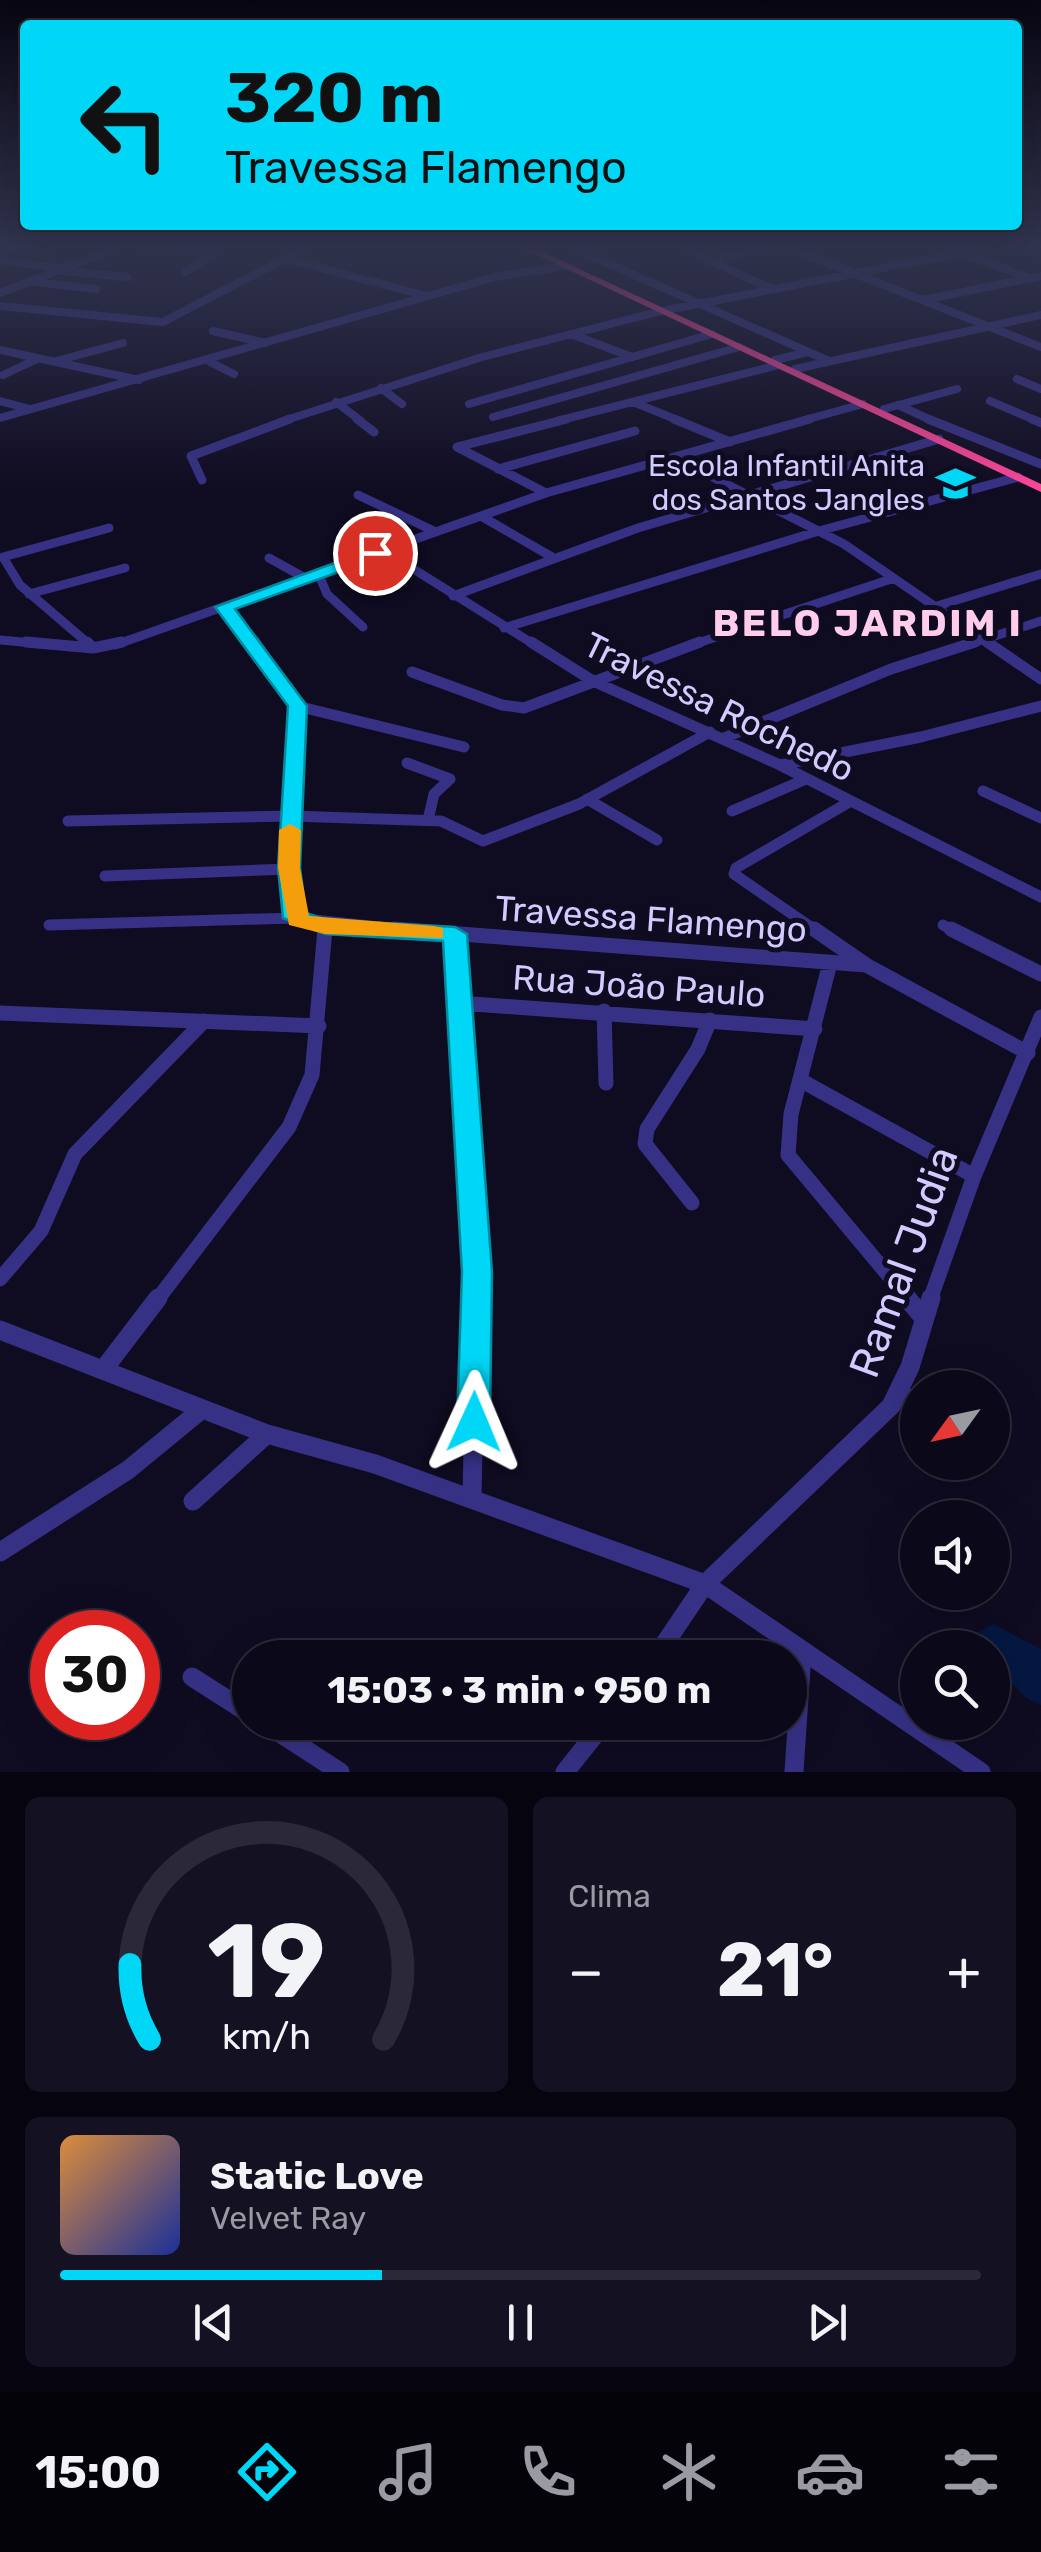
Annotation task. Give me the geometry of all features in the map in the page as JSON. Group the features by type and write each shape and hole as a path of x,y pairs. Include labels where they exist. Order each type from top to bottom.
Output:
{"highway":[{"path":"701,329 884,408 1041,488"},
{"path":"704,329 939,439 1041,479"}],"street":[{"path":"0,418 319,329"},
{"path":"202,480 189,460 336,402 586,329"},
{"path":"755,329 828,361"},
{"path":"795,369 976,329"},
{"path":"995,329 1041,347"},
{"path":"213,331 267,344"},
{"path":"569,333 632,357"},
{"path":"469,404 712,334"},
{"path":"54,361 123,343"},
{"path":"493,417 739,347"},
{"path":"0,350 142,380"},
{"path":"546,493 458,446 808,352"},
{"path":"646,354 678,365"},
{"path":"3,375 40,358"},
{"path":"210,362 234,374"},
{"path":"1017,379 1041,389"},
{"path":"381,388 402,404"},
{"path":"884,408 957,389"},
{"path":"0,401 32,410"},
{"path":"990,401 1041,423"},
{"path":"336,402 374,432"},
{"path":"633,402 730,442"},
{"path":"0,640 93,648 224,607 546,493 863,404"},
{"path":"898,405 970,439 1041,464"},
{"path":"498,470 635,431"},
{"path":"454,596 552,557 745,495 939,439"},
{"path":"675,458 819,532 937,606 1041,679"},
{"path":"504,628 819,532 1018,477"},
{"path":"358,496 436,532"},
{"path":"481,516 552,557"},
{"path":"93,648 29,594 14,578 4,554 109,528"},
{"name":"Travessa Rochedo","path":"383,550 593,681 724,738 1041,897"},
{"path":"269,558 305,578"},
{"path":"29,594 125,568"},
{"path":"318,574 327,594 364,627"},
{"path":"937,606 1041,574"},
{"path":"412,672 520,709 894,578"},
{"path":"224,607 251,637 297,706 298,758 290,816 289,868 295,918"},
{"path":"724,738 891,670 1041,621"},
{"path":"297,706 464,747"},
{"path":"780,765 921,737 1041,706"},
{"path":"68,821 290,816 428,820 447,822 482,841 587,798 710,732"},
{"path":"407,762 450,779 434,794 428,820"},
{"path":"732,811 806,779"},
{"path":"983,791 1041,818"},
{"path":"587,798 657,840"},
{"name":"Travessa Flamengo","path":"852,801 736,868 734,874 866,966 1028,1052"},
{"path":"105,876 289,868"},
{"path":"49,926 295,918 318,926 318,1026 312,1074 289,1127 103,1370"},
{"path":"943,925 1041,974"},
{"name":"Travessa Flamengo","path":"318,926 866,966"},
{"path":"455,934 477,1272 472,1498"},
{"path":"830,963 826,1000 788,1129 788,1156 922,1316"},
{"name":"Rua João Paulo","path":"459,1004 815,1028"},
{"path":"604,1011 606,1083"},
{"path":"0,1013 318,1026"},
{"name":"Ramal Judia","path":"667,1640 705,1584 854,1446 899,1392 920,1336 922,1316 939,1282 974,1176 1041,1017"},
{"path":"0,1279 41,1231 76,1154 204,1020"},
{"path":"692,1203 648,1152 647,1129 698,1049 710,1020"},
{"path":"802,1081 974,1176"},
{"path":"0,1330 201,1410 472,1498 705,1584 785,1640"},
{"path":"0,1552 128,1470 201,1410"},
{"path":"193,1501 268,1434"},
{"path":"807,1655 976,1770"},
{"path":"192,1676 232,1702"},
{"path":"291,1740 340,1772"},
{"path":"565,1772 591,1740"},
{"path":"794,1772 796,1740"}],"water":[{"path":"993,1624 1005,1630 983,1630"},
{"path":"1010,1633 1041,1649 1041,1705 1026,1698 1010,1682"}],"slow traffic":[{"path":"290,830 289,868 295,918 304,924 325,927 434,933"}],"place":[{"name":"Escola Infantil Anita dos Santos Jangles","path":"955,483"}],"district":[{"name":"BELO JARDIM I","path":"868,623"}],"route":[{"path":"375,553 224,607 251,637 297,706 298,758 290,816 289,868 295,918 304,924 325,927 455,934 477,1272 474,1422"}]}
